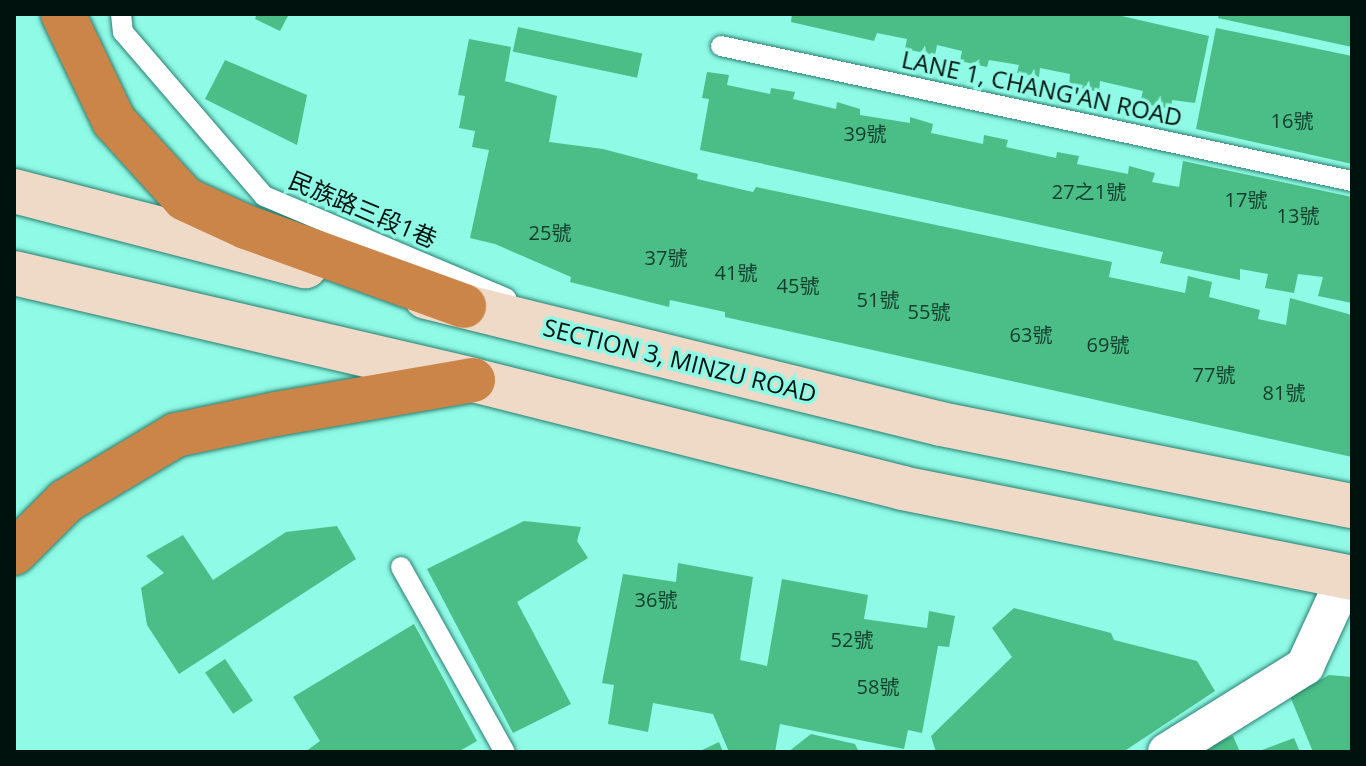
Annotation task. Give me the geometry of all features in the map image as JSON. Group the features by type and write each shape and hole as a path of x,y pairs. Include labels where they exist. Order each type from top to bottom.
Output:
{"highway":[{"path":"63,14 77,51 114,121 185,199 246,227 464,306"},
{"path":"14,553 66,501 176,435 473,380"}],"main road":[{"name":"SECTION 3, MINZU ROAD","path":"14,191 941,424 1352,506"},
{"path":"14,273 473,380 902,488 1350,576"}],"street":[{"path":"1167,752 1305,666 1350,576"}],"lane":[{"name":"民族路三段1巷","path":"121,14 123,32 264,196 613,343"},
{"name":"LANE 1, CHANG'AN ROAD","path":"721,46 1352,181"},
{"path":"401,567 505,752"}],"building":[{"path":"257,14 289,14 280,31 255,19"},
{"path":"792,14 1113,14 1209,36 1195,103 1172,100 1171,109 1140,103 1143,91 1100,81 1099,92 1069,86 1070,74 1040,68 1039,77 1017,73 1019,65 989,60 987,67 960,61 962,51 937,45 935,55 905,49 907,39 877,33 874,41 791,22"},
{"path":"1219,14 1352,14 1352,47 1218,18"},
{"path":"518,27 642,53 637,78 513,51"},
{"path":"1216,28 1352,56 1352,164 1196,129"},
{"path":"469,39 511,47 505,81 557,96 549,142 603,149 698,174 697,179 753,192 756,187 1112,262 1109,277 1185,293 1188,276 1212,282 1209,297 1260,310 1258,319 1286,325 1290,298 1352,315 1352,457 725,317 725,312 670,300 669,307 570,282 571,277 495,244 470,238 489,150 472,147 475,131 459,128 465,96 458,95"},
{"path":"225,60 307,95 297,145 205,99"},
{"path":"707,72 729,75 727,85 770,94 771,88 795,92 793,99 836,109 837,102 860,109 860,115 910,123 910,117 933,124 931,133 983,144 984,135 1008,140 1006,147 1056,158 1057,152 1079,156 1077,164 1128,174 1129,166 1155,173 1152,182 1179,187 1183,161 1352,197 1352,303 1318,296 1323,277 1298,274 1294,293 1265,288 1268,274 1240,269 1240,280 1160,263 1163,252 700,150 709,99 702,98"},
{"path":"524,521 581,527 577,541 588,558 517,602 571,704 513,733 427,569"},
{"path":"337,526 356,559 179,674 147,625 141,588 164,573 146,556 183,535 213,580 286,532"},
{"path":"678,563 753,577 740,660 767,666 782,579 868,595 864,619 927,628 929,611 955,616 949,647 938,646 922,733 908,730 904,749 780,724 775,752 729,752 713,714 653,703 648,732 608,724 614,685 602,683 623,574 676,582"},
{"path":"1014,608 1111,633 1114,640 1197,661 1215,691 1123,752 936,752 931,736 1012,657 992,628"},
{"path":"414,624 477,741 458,752 305,752 320,741 293,697"},
{"path":"225,659 253,700 233,714 205,672"},
{"path":"1329,675 1352,677 1352,752 1313,752 1290,696"},
{"path":"811,734 855,744 859,752 788,752"},
{"path":"1233,736 1240,752 1186,752 1186,751"},
{"path":"1294,738 1300,752 1257,752"},
{"path":"719,742 723,752 698,752"}]}
